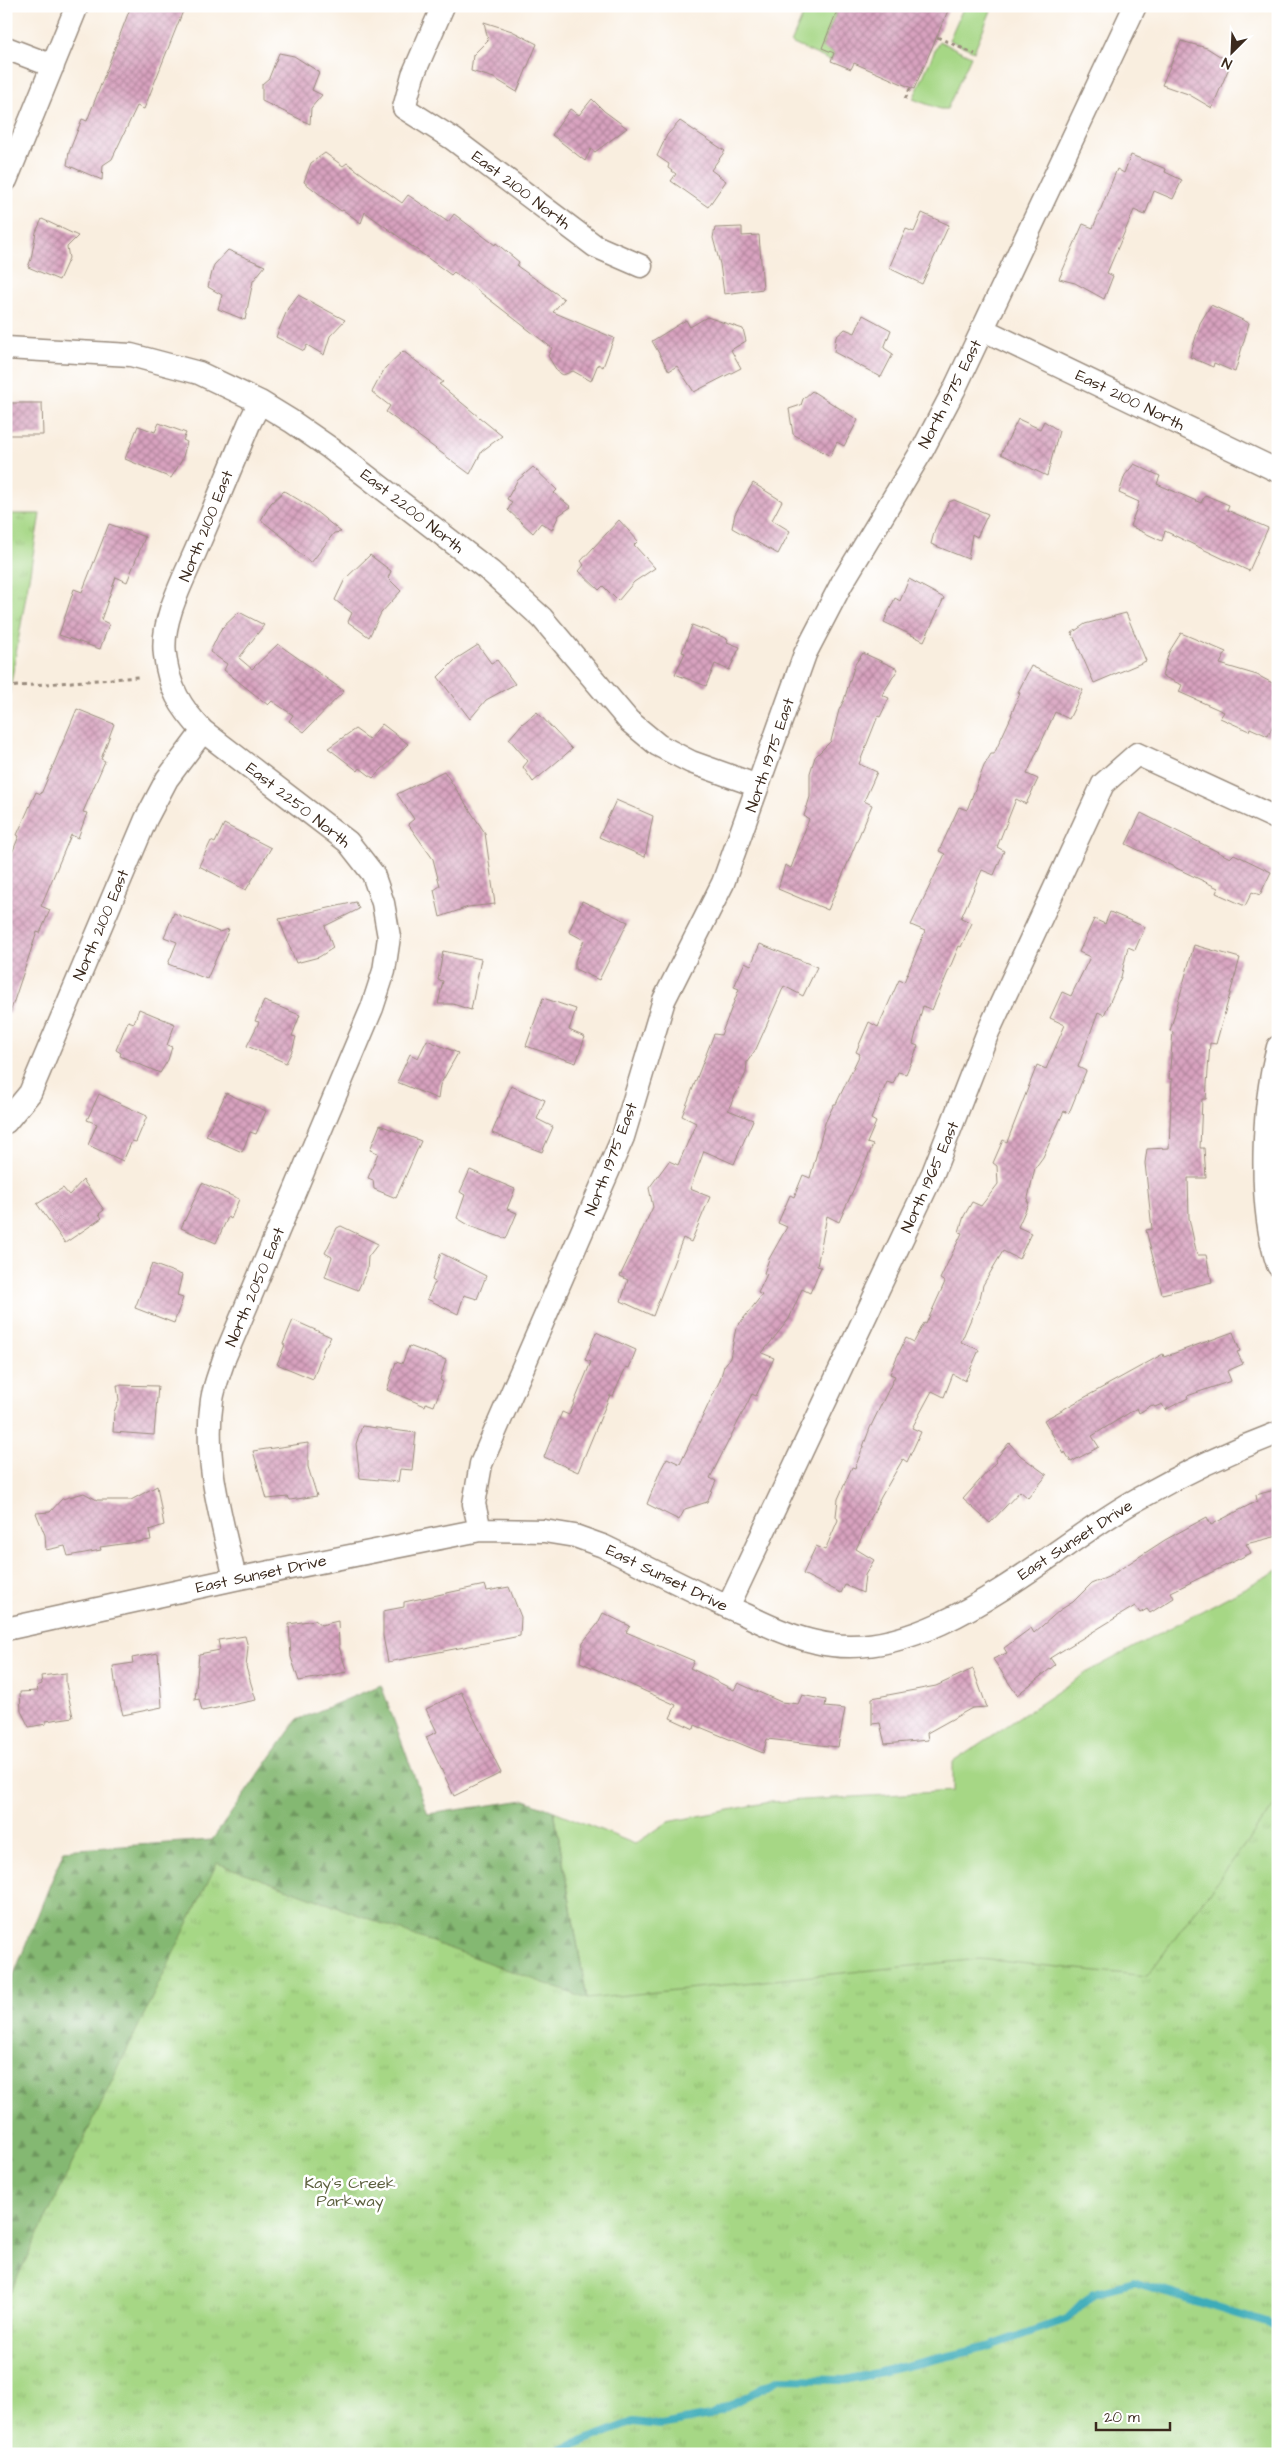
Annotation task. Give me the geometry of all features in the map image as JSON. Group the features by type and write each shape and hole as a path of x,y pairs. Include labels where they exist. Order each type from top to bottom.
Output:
{"street":[{"path":"6,180 78,6"},
{"name":"East 2100 North","path":"443,6 413,74 404,108 453,139 595,246 641,266"},
{"name":"North 1975 East","path":"480,1530 474,1504 481,1464 623,1137 664,1000 723,883 806,654 842,583 923,449 954,390 1135,6"},
{"path":"6,48 53,66"},
{"name":"East 2100 North","path":"982,329 1278,471"},
{"name":"East 2200 North","path":"6,348 131,355 199,373 260,402 330,448 491,572 542,618 629,721 658,745 691,762 758,786"},
{"name":"North 2100 East","path":"226,749 203,731 184,711 173,692 164,653 169,617 248,424 260,402"},
{"name":"North 2100 East","path":"6,1122 30,1093 146,819 167,779 203,731"},
{"name":"East 2250 North","path":"226,749 348,842 372,874 383,904 389,937 384,971 372,1008"},
{"name":"North 1965 East","path":"728,1607 933,1173 988,1032 1103,784 1137,754 1278,819"},
{"name":"North 2050 East","path":"235,1579 212,1472 209,1431 212,1398 224,1359 372,1008"},
{"path":"1278,1047 1273,1066 1268,1112 1264,1180 1278,1265"},
{"name":"East Sunset Drive","path":"6,1629 235,1579 480,1530 544,1531 575,1536 603,1546 776,1629 817,1643 862,1647 913,1636 964,1612 1137,1499 1250,1444 1278,1433"}],"path":[{"path":"937,37 975,54"},
{"path":"905,99 911,87"},
{"path":"6,687 138,677"}],"green space":[{"path":"807,6 839,6 822,47 834,53 831,61 791,43"},
{"path":"964,6 993,6 974,51 949,40"},
{"path":"939,41 971,56 947,109 940,109 913,99"},
{"path":"6,514 40,514 6,712"},
{"path":"1278,1570 1278,2454 587,1999 554,1811 635,1844 668,1822 770,1802 953,1791 953,1762 1084,1674"},
{"path":"381,1685 428,1814 525,1800 554,1811 587,1999 6,2454 6,1994 64,1850 212,1840 297,1720"},
{"name":"Kay's Creek Parkway","path":"1278,1800 1278,2454 6,2454 6,2301 217,1863 587,1999 980,1959 1147,1976"}],"building":[{"path":"131,6 185,6 144,109 137,106 112,159 103,165 102,180 67,165 69,152 82,119 87,121"},
{"path":"839,6 950,6 914,89 854,63 851,69 831,61 834,53 822,48"},
{"path":"484,22 512,31 537,44 517,92 494,78 471,71 473,55 488,40"},
{"path":"1181,41 1207,48 1231,63 1212,108 1188,94 1162,85"},
{"path":"279,53 294,56 319,72 312,90 322,95 311,108 310,124 262,101 262,84 269,78"},
{"path":"592,99 604,111 627,128 595,152 591,149 585,161 552,135 570,109 579,115"},
{"path":"680,121 725,151 711,170 726,181 708,207 671,181 676,174 668,168 669,164 657,156 667,135"},
{"path":"325,153 343,166 347,163 402,203 408,195 448,222 454,214 495,245 496,243 519,262 517,266 564,299 553,312 614,338 603,367 598,364 591,381 573,371 563,375 557,371 548,356 552,348 454,272 451,275 365,212 361,223 343,210 341,211 304,182 311,163"},
{"path":"1131,155 1166,169 1165,172 1182,180 1173,199 1154,191 1145,215 1134,210 1107,273 1113,276 1104,299 1075,283 1059,279 1083,224 1093,228 1117,169 1124,173"},
{"path":"922,213 949,225 922,284 889,268 906,229 914,232"},
{"path":"42,219 78,236 67,247 69,258 59,280 28,267 36,232"},
{"path":"742,227 742,236 759,235 763,289 724,294 720,264 713,238 715,228"},
{"path":"228,250 265,266 253,281 245,320 218,309 222,295 208,287 214,265"},
{"path":"298,295 345,320 330,336 324,355 307,345 304,351 276,337 288,308"},
{"path":"1211,305 1249,323 1235,372 1214,363 1213,367 1190,357 1200,323"},
{"path":"863,315 891,330 884,348 893,354 881,377 834,352 836,337 845,329 855,333"},
{"path":"707,317 743,329 746,341 731,350 741,368 694,392 677,366 669,371 652,341 686,320 690,327"},
{"path":"403,351 443,382 439,384 502,436 482,451 470,474 386,412 390,406 372,392 385,368"},
{"path":"812,391 858,420 844,446 837,442 830,456 793,434 789,409 801,405 803,399"},
{"path":"6,403 42,403 43,435 6,435"},
{"path":"1018,419 1040,429 1044,421 1059,431 1047,476 1001,454"},
{"path":"159,423 186,433 183,440 187,442 182,460 171,478 125,459 138,426 155,432"},
{"path":"1134,464 1160,476 1157,484 1201,503 1205,495 1229,505 1227,510 1268,528 1249,571 1165,531 1162,541 1130,526 1139,502 1119,493 1125,475"},
{"path":"533,467 557,490 554,493 571,507 559,515 552,530 541,523 533,533 508,510 512,502 507,499 517,481"},
{"path":"753,483 782,501 772,520 790,531 778,554 732,528 735,514"},
{"path":"284,491 309,506 341,532 334,533 311,563 289,542 261,520 271,503"},
{"path":"954,500 988,514 977,537 972,534 968,559 931,544 935,529 949,502"},
{"path":"619,520 638,541 634,545 655,568 634,582 618,601 603,586 599,590 579,571 584,565 581,561"},
{"path":"109,524 145,537 127,582 116,577 101,620 109,624 100,649 59,635 74,589 82,592"},
{"path":"370,555 391,571 388,578 401,591 381,613 369,637 348,622 352,613 335,600 345,579"},
{"path":"909,579 944,598 924,641 884,622 895,598 900,601"},
{"path":"239,612 264,625 239,658 252,669 278,644 344,691 304,732 289,721 293,715 272,701 268,705 224,670 227,664 210,652 221,629"},
{"path":"1126,613 1146,661 1094,683 1072,633 1085,624"},
{"path":"692,625 728,639 727,642 740,647 729,670 715,664 706,686 675,674 685,653 682,652"},
{"path":"1181,633 1226,652 1220,664 1257,675 1278,686 1278,714 1268,736 1250,728 1249,731 1220,718 1224,712 1179,692 1182,685 1162,676 1169,652"},
{"path":"478,645 491,663 497,660 515,684 486,700 470,719 438,677 456,659"},
{"path":"863,653 898,669 882,695 889,698 880,717 878,716 859,764 877,772 864,801 872,805 828,910 778,889 785,865 791,868 809,819 804,816 810,797 810,773 815,757 831,741 839,710 855,664"},
{"path":"1031,666 1083,690 1069,719 1055,712 1027,774 1038,779 1026,804 1016,799 997,847 1004,851 994,875 982,870 961,918 972,923 961,947 959,946 932,1010 923,1006 913,1044 918,1046 906,1074 898,1072 893,1084 887,1082 871,1119 876,1122 867,1143 873,1145 839,1222 827,1216 817,1266 821,1267 810,1293 802,1289 789,1319 762,1353 774,1358 756,1396 752,1394 710,1478 716,1481 707,1502 685,1509 679,1520 647,1504 660,1471 667,1458 680,1464 720,1380 724,1366 730,1358 736,1328 762,1295 758,1293 767,1274 764,1273 769,1259 787,1227 778,1223 790,1195 794,1197 803,1175 810,1178 825,1123 860,1054 856,1052 869,1022 878,1027 899,980 904,982 925,931 911,925 945,854 939,851 959,807 967,810 984,766 991,754 994,754 1012,715 1020,693 1018,692"},
{"path":"77,709 114,724 101,759 105,761 83,812 87,813 78,838 71,835 41,906 50,910 40,933 37,932 10,1013 6,1012 6,868 19,836 17,835 36,792 41,794"},
{"path":"537,712 572,749 533,782 523,767 528,761 509,739 522,724"},
{"path":"382,724 408,744 373,778 360,768 358,771 328,748 355,729 369,739"},
{"path":"444,771 485,833 495,904 468,907 440,917 434,890 440,886 433,859 408,824 414,819 397,794"},
{"path":"616,800 653,816 645,857 599,837"},
{"path":"1141,813 1230,858 1234,854 1271,872 1260,895 1252,892 1245,906 1216,893 1218,888 1126,844"},
{"path":"224,824 271,848 246,890 199,866 211,841 215,843"},
{"path":"582,901 628,922 599,980 575,969 575,961 584,940 569,932"},
{"path":"356,902 359,909 325,926 333,948 319,957 296,963 279,919"},
{"path":"1110,912 1145,927 1135,950 1128,947 1121,977 1104,1015 1098,1012 1078,1067 1086,1071 1069,1113 1064,1111 1043,1157 1035,1168 1027,1202 1029,1202 1018,1227 1031,1233 1019,1259 1003,1251 983,1285 980,1298 961,1342 979,1350 965,1381 953,1374 944,1397 932,1391 912,1428 921,1432 907,1462 903,1459 881,1497 856,1549 874,1560 865,1575 863,1593 845,1585 841,1593 803,1574 816,1546 825,1550 838,1520 836,1516 838,1499 852,1467 855,1468 870,1428 895,1376 890,1374 896,1359 906,1338 914,1342 924,1323 926,1324 945,1282 940,1279 962,1233 959,1232 964,1216 972,1202 981,1206 998,1184 997,1166 993,1163 1003,1140 1007,1142 1037,1065 1046,1069 1065,1025 1050,1018 1062,992 1071,996 1090,957 1079,952 1094,919 1105,924"},
{"path":"174,913 219,932 229,929 207,979 168,964 177,942 164,937"},
{"path":"760,944 817,967 803,996 784,986 756,1049 747,1062 746,1073 728,1110 753,1120 734,1164 704,1151 690,1189 710,1197 691,1242 683,1238 653,1316 621,1301 628,1280 620,1276 653,1207 649,1188 669,1161 678,1165 696,1123 682,1116 714,1034 721,1035 739,989 734,987 745,962 751,965"},
{"path":"1194,945 1240,958 1216,1044 1210,1043 1206,1099 1202,1099 1200,1148 1204,1148 1206,1178 1188,1178 1189,1218 1197,1255 1206,1255 1212,1282 1162,1294 1146,1230 1152,1229 1145,1163 1147,1149 1169,1148 1172,1079 1169,1079 1173,1032 1170,1031"},
{"path":"443,951 481,959 471,1010 453,1004 438,1004 443,981 438,980"},
{"path":"543,998 576,1009 569,1030 585,1037 576,1063 526,1046"},
{"path":"264,1001 300,1015 292,1036 296,1037 292,1051 286,1063 247,1046 259,1022 255,1021"},
{"path":"139,1009 175,1024 167,1045 172,1047 168,1060 160,1073 120,1056 121,1053 116,1050 128,1021 134,1023"},
{"path":"427,1040 458,1053 440,1085 438,1099 397,1082 410,1054 418,1058"},
{"path":"511,1086 545,1100 537,1119 553,1127 542,1152 492,1133"},
{"path":"226,1093 266,1111 256,1134 250,1132 242,1152 206,1136"},
{"path":"99,1094 147,1116 136,1142 132,1141 123,1161 88,1145 97,1124 87,1120"},
{"path":"380,1125 421,1141 396,1198 374,1189 373,1180 368,1178 378,1153 370,1150"},
{"path":"470,1170 515,1189 507,1209 517,1213 506,1239 472,1227 457,1218 465,1195 460,1192"},
{"path":"83,1180 104,1210 99,1214 102,1218 65,1243 37,1204 63,1188 69,1195"},
{"path":"202,1183 239,1199 231,1219 228,1217 216,1243 181,1228"},
{"path":"341,1226 378,1244 368,1257 367,1270 358,1290 325,1277 332,1257 325,1253 337,1228"},
{"path":"441,1253 486,1276 477,1299 464,1295 458,1314 427,1299 435,1282 432,1280"},
{"path":"152,1264 182,1275 177,1296 183,1298 174,1323 135,1308"},
{"path":"293,1320 331,1337 324,1348 313,1379 277,1364"},
{"path":"596,1332 636,1350 629,1368 626,1367 613,1396 610,1395 578,1472 544,1457 562,1412 569,1415 591,1362 585,1360"},
{"path":"1233,1332 1240,1351 1237,1352 1243,1364 1227,1371 1231,1381 1187,1396 1188,1398 1165,1410 1162,1404 1155,1407 1152,1405 1139,1413 1137,1408 1092,1436 1099,1447 1071,1462 1065,1452 1064,1454 1044,1420 1163,1354 1164,1357"},
{"path":"409,1346 446,1360 440,1380 443,1382 434,1406 426,1403 425,1406 387,1390 396,1362 402,1364"},
{"path":"117,1385 158,1386 154,1435 113,1432 114,1412 119,1400"},
{"path":"362,1426 416,1433 412,1470 400,1469 398,1482 360,1478 356,1444"},
{"path":"308,1443 308,1467 317,1496 290,1500 288,1497 267,1499 253,1451"},
{"path":"1009,1443 1021,1456 1047,1475 1028,1498 1020,1491 990,1523 963,1499 996,1462 995,1460"},
{"path":"157,1486 164,1525 149,1530 151,1540 100,1547 101,1550 68,1556 65,1546 46,1550 45,1535 36,1513 50,1512 62,1499 84,1493 97,1500 131,1500"},
{"path":"1278,1489 1278,1536 1246,1544 1251,1553 1171,1592 1174,1598 1150,1613 1147,1609 1140,1613 1135,1606 1050,1658 1055,1665 1017,1695 993,1659 1007,1653 1004,1648 1031,1628 1034,1633 1060,1610 1073,1602 1091,1584 1108,1577 1165,1540 1207,1517 1211,1525 1257,1501 1256,1495"},
{"path":"485,1585 487,1591 509,1587 521,1617 520,1636 388,1662 383,1636 383,1611 404,1607 404,1602"},
{"path":"603,1613 630,1626 626,1632 694,1661 690,1668 734,1690 738,1683 781,1702 798,1704 802,1695 826,1700 825,1707 845,1709 838,1747 767,1739 763,1753 695,1725 694,1729 670,1718 676,1705 580,1662 583,1642 597,1625"},
{"path":"315,1620 321,1625 338,1621 339,1647 347,1672 299,1681 291,1657 289,1624"},
{"path":"245,1636 248,1647 246,1667 256,1700 202,1711 199,1699 195,1700 199,1654 220,1650 218,1640"},
{"path":"158,1653 162,1707 123,1715 116,1689 113,1666 133,1663 132,1658"},
{"path":"973,1669 987,1707 972,1708 927,1733 928,1740 885,1744 880,1723 872,1724 872,1698 936,1686"},
{"path":"66,1673 66,1684 73,1717 46,1721 46,1724 29,1727 21,1711 20,1692 38,1691 37,1686 42,1684 41,1676"},
{"path":"461,1692 501,1773 454,1796 426,1737 437,1732 426,1709"}],"waterway":[{"path":"550,2454 633,2422 661,2425 710,2416 779,2379 846,2380 988,2347 1067,2319 1093,2293 1134,2282 1273,2325 1278,2323"}]}
